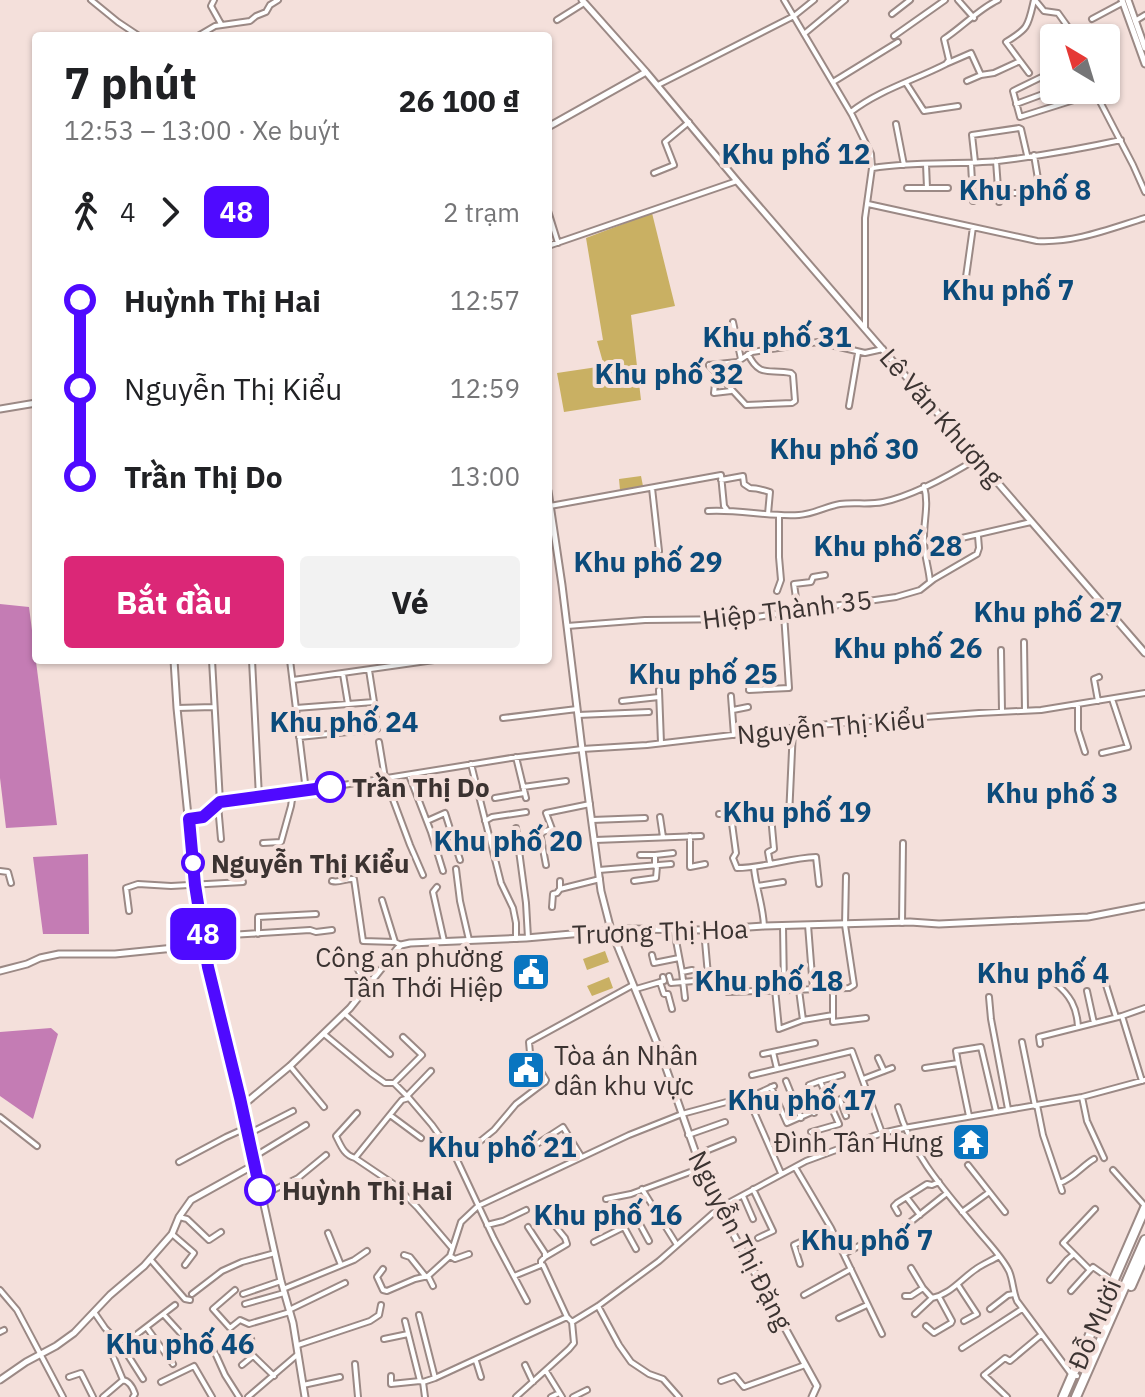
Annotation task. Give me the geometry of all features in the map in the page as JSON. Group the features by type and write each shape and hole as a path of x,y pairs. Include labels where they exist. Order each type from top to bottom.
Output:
{"highway":[{"name":"Đỗ Mười","path":"1066,1397 1145,1207"},
{"name":"Đỗ Mười","path":"1075,1375 1145,1221"},
{"name":"Đỗ Mười","path":"1079,1397 1145,1240"},
{"name":"Đỗ Mười","path":"1079,1397 1145,1254"}],"street":[{"path":"91,0 133,32"},
{"path":"214,0 211,6 221,24"},
{"path":"206,32 221,24 250,21 278,0"},
{"path":"784,0 851,112 871,154 865,218 865,327"},
{"path":"658,85 794,16 814,0"},
{"path":"804,34 845,0"},
{"path":"892,14 910,0"},
{"path":"894,36 945,0"},
{"path":"958,0 974,18"},
{"path":"946,64 949,60 944,39 998,0"},
{"path":"1034,0 1044,11 1058,13 1066,24"},
{"path":"1029,73 1006,42 1025,31 1034,0"},
{"path":"557,20 583,1"},
{"name":"Lê Văn Khương","path":"583,1 1145,653"},
{"path":"1092,19 1124,1"},
{"path":"1124,1 1145,48"},
{"path":"1124,1 1145,64"},
{"path":"1135,21 1145,15"},
{"path":"833,82 898,42"},
{"path":"851,112 878,95 971,53 981,75"},
{"path":"967,81 1020,61"},
{"path":"552,125 646,72"},
{"path":"1040,78 1013,91 1020,117 1059,104"},
{"path":"906,83 924,111 958,106"},
{"path":"1016,104 1040,95"},
{"path":"1102,104 1145,192"},
{"path":"654,173 674,165 665,142 689,122"},
{"path":"896,124 904,165"},
{"path":"973,201 972,135 1019,128 1027,156"},
{"path":"872,168 996,161 1121,140"},
{"path":"1004,193 1040,191 1034,155"},
{"path":"996,161 999,202"},
{"path":"926,164 927,188"},
{"path":"552,245 737,181"},
{"path":"907,188 948,188"},
{"path":"868,204 1037,241 1054,242 1076,239 1145,218"},
{"path":"552,224 558,243"},
{"path":"966,277 973,227"},
{"path":"733,322 741,359"},
{"path":"748,354 762,372 791,373 795,401 746,405 709,365 737,362 748,354 818,342 858,352 873,353 883,349"},
{"path":"849,406 858,352"},
{"path":"716,375 714,393 731,391"},
{"path":"0,409 32,404"},
{"path":"708,511 801,515 838,504 887,501 978,458"},
{"path":"552,506 721,475 727,510"},
{"path":"721,480 743,476 744,484 750,488 770,492 768,514"},
{"path":"924,486 927,507 924,537 930,583"},
{"path":"652,488 659,551"},
{"path":"777,591 781,580 779,515"},
{"path":"552,519 582,749"},
{"path":"940,543 1033,522"},
{"name":"Hiệp Thành 35","path":"567,626 645,620 728,620 896,597 920,590 977,554 978,536"},
{"path":"798,612 794,584 811,582 813,577 825,575"},
{"path":"751,669 749,690 789,688 784,614"},
{"path":"1024,642 1025,710"},
{"path":"1001,650 1002,711"},
{"path":"174,664 195,885 204,942 298,1345 305,1397"},
{"path":"212,664 221,839"},
{"path":"252,664 259,797"},
{"path":"291,664 306,791"},
{"path":"293,680 408,664"},
{"path":"299,737 377,729 369,670"},
{"path":"343,673 348,704"},
{"path":"1098,701 1094,679 1099,677"},
{"path":"659,690 661,743"},
{"name":"Nguyễn Thị Kiểu","path":"189,819 203,817 219,804 516,757 817,725 1041,710 1145,693"},
{"path":"731,696 734,735"},
{"path":"622,701 659,697"},
{"path":"1102,753 1128,747 1112,699"},
{"path":"296,708 374,702"},
{"path":"1078,704 1078,730 1085,752"},
{"path":"177,708 214,707"},
{"path":"733,710 748,707"},
{"path":"503,718 577,712 649,712"},
{"path":"789,817 793,729"},
{"path":"379,742 385,778 423,875"},
{"name":"Nguyễn Thị Đặng","path":"582,749 600,879 611,930 701,1168 719,1208 817,1386 812,1397"},
{"path":"516,757 524,793"},
{"path":"471,764 501,883 513,908 516,939"},
{"path":"409,775 443,871"},
{"path":"495,798 566,781"},
{"path":"263,843 281,842 293,793"},
{"path":"546,865 540,833 552,829 546,813 590,804"},
{"path":"485,821 492,817 526,812"},
{"path":"427,821 445,813 460,860"},
{"path":"719,814 731,816 736,853 733,858 737,868 817,858 819,884"},
{"path":"770,863 768,852 774,849 771,816"},
{"path":"660,817 663,837"},
{"path":"592,820 645,818"},
{"path":"516,828 528,938"},
{"path":"690,836 690,867 705,864"},
{"path":"595,840 701,836"},
{"path":"902,923 903,843"},
{"path":"640,855 673,853"},
{"path":"634,881 656,878 655,855"},
{"path":"599,870 671,864"},
{"path":"754,868 764,926"},
{"path":"456,869 469,940"},
{"path":"0,871 8,872 11,883"},
{"path":"728,992 849,988 854,985 845,925 846,876"},
{"path":"332,881 337,883 354,879 363,941 398,944"},
{"path":"552,907 553,894 560,889 600,879"},
{"path":"560,881 560,889"},
{"path":"129,911 126,888 138,884 171,886 243,882"},
{"path":"757,886 783,882"},
{"path":"437,887 433,892 444,941"},
{"path":"382,900 398,944"},
{"name":"Trương Thị Hoa","path":"398,944 516,939 611,930 939,924 1088,917 1145,906"},
{"path":"258,934 258,917 316,914"},
{"path":"808,925 813,989"},
{"path":"783,926 784,989"},
{"path":"0,971 59,954 115,954 258,934 332,930"},
{"path":"674,930 685,998"},
{"path":"704,930 708,975"},
{"path":"242,1106 345,1014 398,944"},
{"path":"652,955 654,963 679,958"},
{"path":"354,962 367,987"},
{"path":"572,1322 659,1261 719,1208 806,1161 882,1133 1082,1097 1144,1080 1101,969"},
{"path":"682,972 692,970"},
{"path":"669,976 671,983 694,981"},
{"path":"457,1160 494,1130 516,1104 545,1082 530,1053 529,1042 635,987 661,980 672,1009"},
{"path":"1055,983 1069,995 1078,1017 1078,1027"},
{"path":"833,988 833,1022 866,1018"},
{"path":"775,989 779,1029 803,1020 833,1015"},
{"path":"798,990 803,1020"},
{"path":"1087,991 1094,1023"},
{"path":"989,997 1008,1109"},
{"path":"1040,1044 1039,1037 1145,1008"},
{"path":"345,1014 390,1054"},
{"path":"324,1034 385,1083 394,1083 422,1055"},
{"path":"403,1037 428,1060"},
{"path":"1022,1042 1043,1135 1062,1191"},
{"path":"763,1054 815,1043"},
{"path":"969,1116 956,1051 988,1045"},
{"path":"981,1047 996,1111"},
{"path":"752,1075 852,1051 882,1133"},
{"path":"773,1052 777,1069"},
{"path":"878,1058 884,1071"},
{"path":"925,1068 958,1063"},
{"path":"290,1066 324,1107"},
{"path":"863,1079 892,1068"},
{"path":"355,1158 402,1100 431,1071"},
{"path":"809,1085 842,1075"},
{"path":"786,1081 801,1118"},
{"path":"811,1132 839,1124 820,1081"},
{"path":"394,1083 457,1160 527,1301"},
{"path":"383,1269 377,1277 383,1290 387,1291 427,1277 450,1256 461,1222 478,1206 581,1156 682,1114 748,1098 772,1087 787,1123 849,1095"},
{"path":"1082,1097 1087,1121 1104,1158"},
{"path":"748,1098 781,1173"},
{"path":"809,1098 814,1113"},
{"path":"840,1100 846,1116"},
{"path":"898,1107 904,1128 939,1182 999,1256 1010,1274 1014,1294 1022,1309 1075,1375"},
{"path":"179,1162 226,1137 293,1111"},
{"path":"357,1113 336,1136 348,1156 395,1185 452,1248"},
{"path":"390,1115 421,1138"},
{"path":"0,1117 37,1146"},
{"path":"688,1135 725,1122"},
{"path":"0,1380 74,1333 172,1234 191,1200 306,1125"},
{"path":"520,1155 563,1127 581,1156"},
{"path":"696,1155 733,1140"},
{"path":"261,1196 298,1178 326,1155"},
{"path":"1060,1183 1094,1159"},
{"path":"968,1165 1005,1212"},
{"path":"795,1167 831,1228 882,1334"},
{"path":"606,1199 631,1194 701,1168"},
{"path":"1113,1170 1145,1207"},
{"path":"898,1213 894,1206 927,1184 939,1182"},
{"path":"642,1189 677,1245"},
{"path":"753,1189 773,1231 758,1238"},
{"path":"903,1219 906,1227 947,1193"},
{"path":"962,1212 988,1193"},
{"path":"742,1195 753,1219"},
{"path":"906,1197 920,1215"},
{"path":"1090,1270 1063,1243 1095,1209"},
{"path":"487,1225 526,1210"},
{"path":"179,1217 187,1219 209,1240 221,1232"},
{"path":"636,1217 649,1241"},
{"path":"619,1218 636,1249"},
{"path":"528,1227 545,1257"},
{"path":"514,1276 541,1265 545,1257 567,1244 556,1227"},
{"path":"594,1242 624,1227"},
{"path":"800,1264 794,1245 831,1228"},
{"path":"328,1233 341,1265"},
{"path":"172,1234 194,1253 185,1265"},
{"path":"844,1254 870,1240"},
{"path":"245,1304 284,1291 367,1251"},
{"path":"150,1259 185,1299 222,1271 275,1253"},
{"path":"450,1256 455,1259 469,1254"},
{"path":"1050,1280 1074,1254"},
{"path":"404,1255 410,1257 433,1286"},
{"path":"915,1314 932,1298 939,1297 977,1268 999,1256"},
{"path":"516,1397 574,1343 572,1322 541,1265"},
{"path":"1071,1291 1093,1267 1113,1281"},
{"path":"911,1268 932,1298"},
{"path":"804,1295 851,1269"},
{"path":"243,1294 281,1281"},
{"path":"235,1290 213,1309 230,1328 240,1320 249,1324 290,1311 345,1283"},
{"path":"958,1285 977,1314 964,1321"},
{"path":"905,1296 911,1296 923,1288"},
{"path":"0,1290 17,1310 63,1397"},
{"path":"990,1309 1014,1294"},
{"path":"926,1326 933,1334 952,1321 939,1297"},
{"path":"133,1397 135,1393 123,1380 113,1356 115,1351 175,1305"},
{"path":"298,1345 370,1321 379,1315 381,1305"},
{"path":"839,1318 867,1305"},
{"path":"598,1306 631,1362 663,1379 679,1397"},
{"path":"962,1348 1022,1309"},
{"path":"94,1312 122,1346 143,1379"},
{"path":"164,1315 185,1338"},
{"path":"419,1315 435,1378"},
{"path":"391,1376 391,1384 435,1378 567,1317"},
{"path":"405,1321 425,1397"},
{"path":"147,1328 173,1364"},
{"path":"384,1339 408,1334"},
{"path":"1007,1397 984,1375 1005,1358 1010,1361 1041,1335"},
{"path":"251,1339 243,1346 274,1376"},
{"path":"208,1343 239,1397"},
{"path":"248,1397 299,1353"},
{"path":"242,1365 253,1356"},
{"path":"475,1360 481,1377"},
{"path":"355,1364 358,1397"},
{"path":"525,1365 533,1382"},
{"path":"721,1381 735,1376 744,1387 805,1365"},
{"path":"161,1382 194,1366 212,1397"},
{"path":"546,1371 561,1395 551,1397"},
{"path":"69,1377 82,1374 93,1397"},
{"path":"303,1385 340,1377"},
{"path":"103,1397 123,1380"},
{"path":"573,1397 587,1390"}],"shaded area":[{"path":"652,213 675,306 631,315 641,400 564,412 557,373 604,366 597,341 603,340 586,238"},
{"path":"641,476 643,486 620,490 619,479"},
{"path":"0,604 29,607 32,664 36,664 57,825 6,828 0,778"},
{"path":"88,854 89,934 43,934 33,857"},
{"path":"605,951 609,962 587,970 583,959"},
{"path":"609,977 613,988 592,996 587,986"},
{"path":"51,1028 58,1034 33,1119 0,1096 0,1032"}],"bus line":[{"name":"48","path":"260,1190 208,967 195,885 189,819 203,817 220,802 330,787"}],"place":[{"name":"Trần Thị Do","path":"330,787"},
{"name":"Nguyễn Thị Kiểu","path":"193,863"},
{"name":"Công an phường Tân Thới Hiệp","path":"531,972"},
{"name":"Tòa án Nhân dân khu vực","path":"526,1070"},
{"name":"Đình Tân Hưng","path":"971,1142"},
{"name":"Huỳnh Thị Hai","path":"260,1190"}],"district":[{"name":"Khu phố 12","path":"796,153"},
{"name":"Khu phố 8","path":"1025,189"},
{"name":"Khu phố 7","path":"1008,289"},
{"name":"Khu phố 31","path":"777,336"},
{"name":"Khu phố 32","path":"669,373"},
{"name":"Khu phố 30","path":"844,448"},
{"name":"Khu phố 28","path":"888,545"},
{"name":"Khu phố 29","path":"648,561"},
{"name":"Khu phố 27","path":"1048,611"},
{"name":"Khu phố 26","path":"908,647"},
{"name":"Khu phố 25","path":"703,673"},
{"name":"Khu phố 24","path":"344,721"},
{"name":"Khu phố 3","path":"1052,792"},
{"name":"Khu phố 19","path":"797,811"},
{"name":"Khu phố 20","path":"508,840"},
{"name":"Khu phố 4","path":"1043,972"},
{"name":"Khu phố 18","path":"769,980"},
{"name":"Khu phố 17","path":"802,1099"},
{"name":"Khu phố 21","path":"502,1146"},
{"name":"Khu phố 16","path":"608,1214"},
{"name":"Khu phố 7","path":"867,1239"},
{"name":"Khu phố 46","path":"180,1343"}]}
